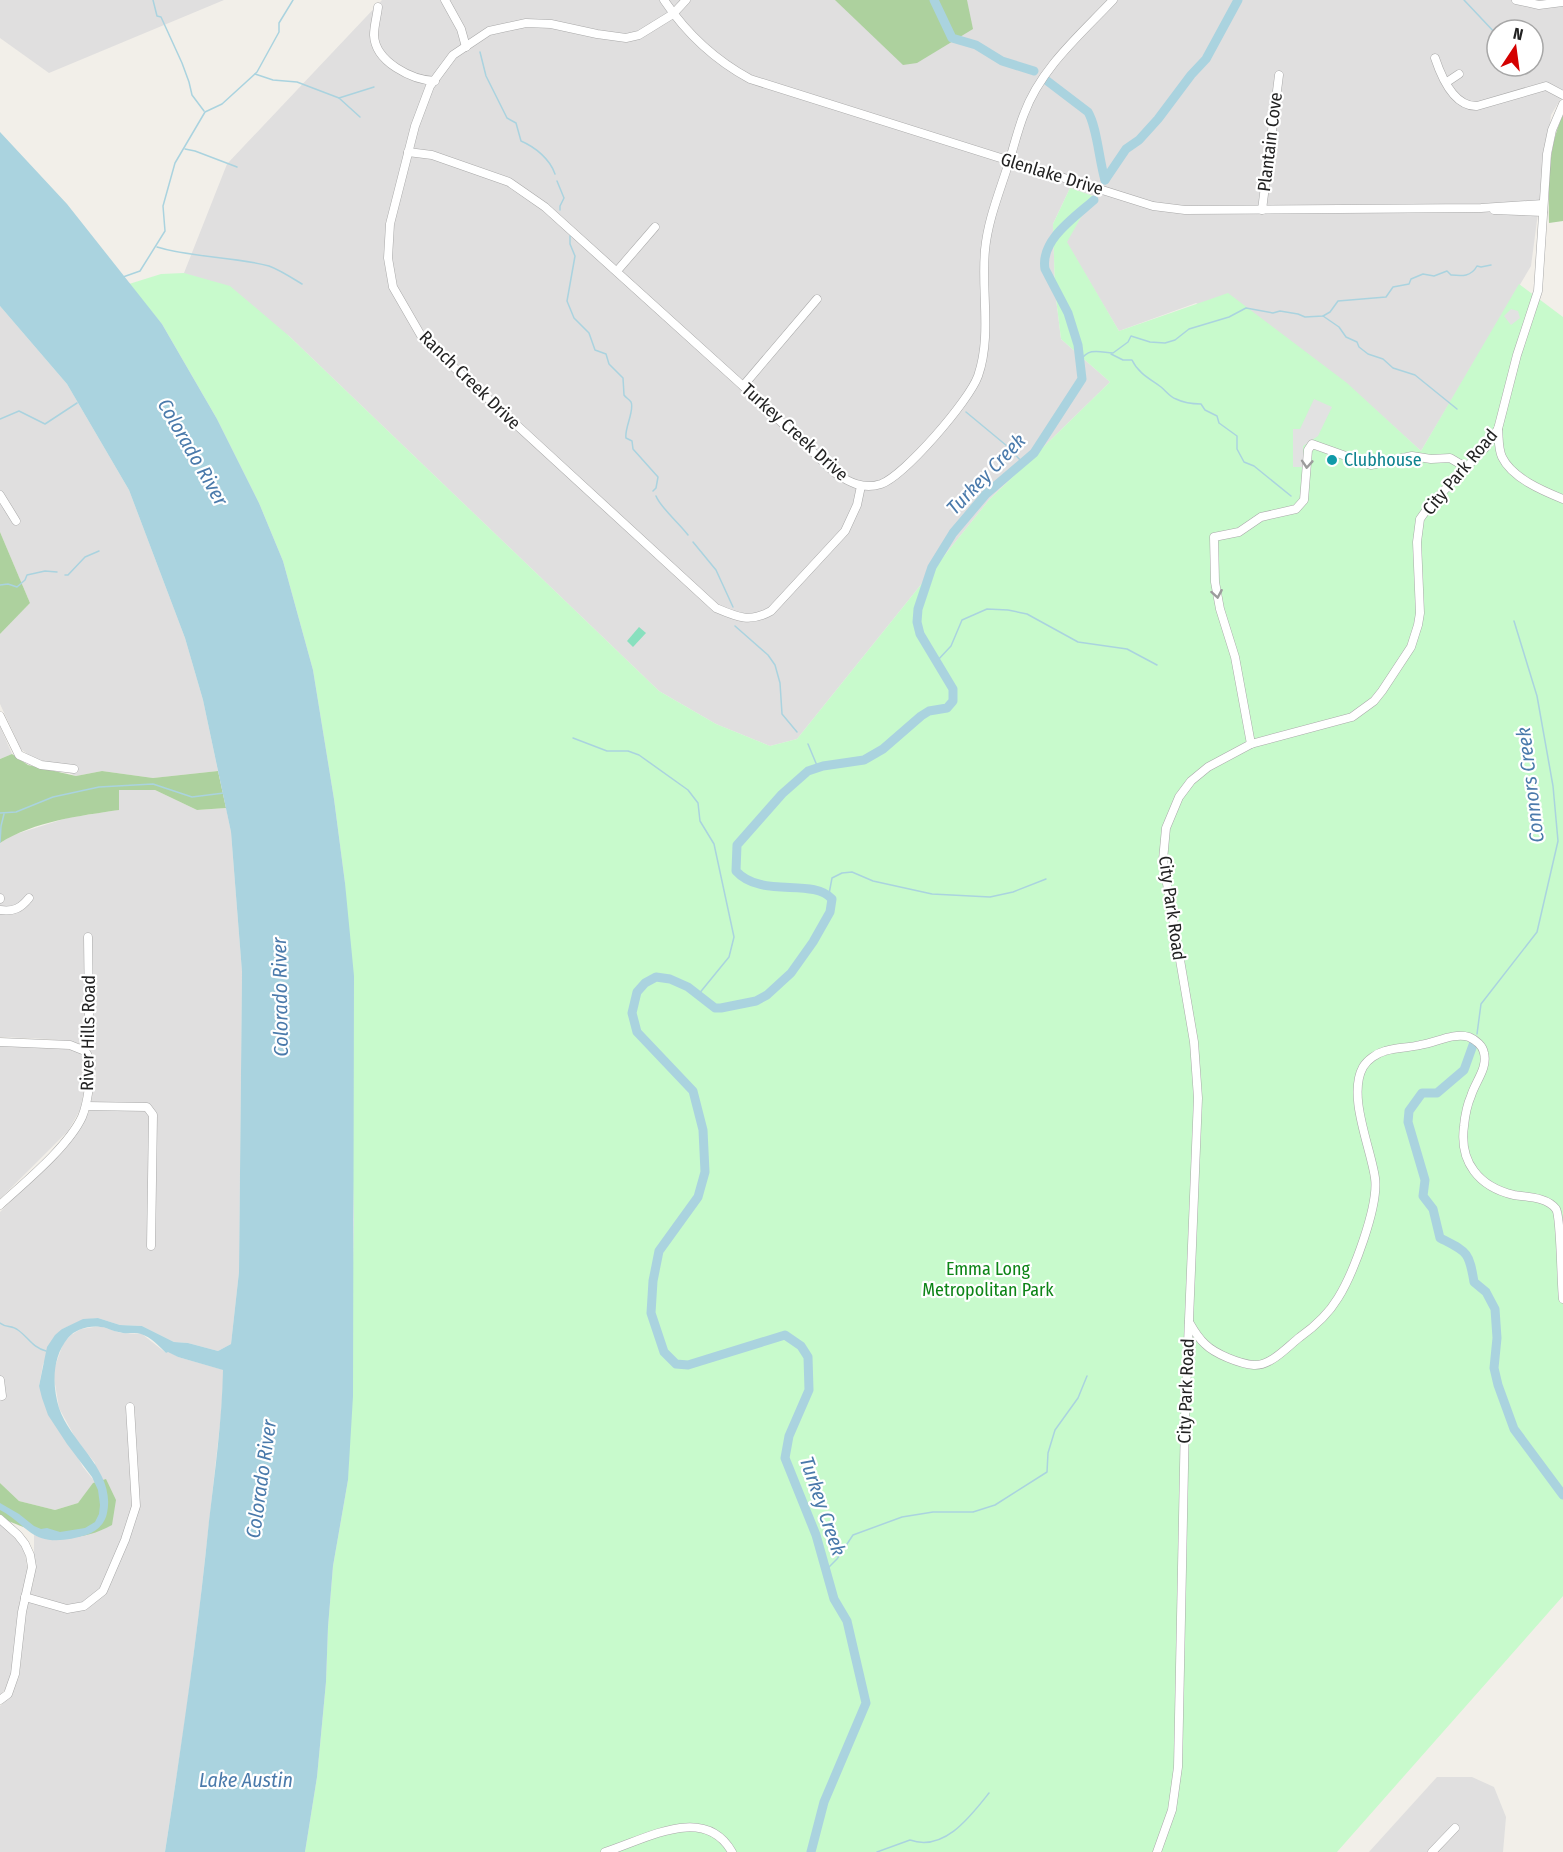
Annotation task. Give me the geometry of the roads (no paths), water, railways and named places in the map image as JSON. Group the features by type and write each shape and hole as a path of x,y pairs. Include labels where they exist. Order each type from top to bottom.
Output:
{"street":[{"path":"445,0 461,29 466,47"},
{"name":"Glenlake Drive","path":"664,0 673,14 710,53 750,79 1153,206 1185,210 1543,208"},
{"name":"Ranch Creek Drive","path":"686,0 673,14 639,35 626,38 551,24 526,23 489,31 453,55 430,86 408,153 390,224 388,258 393,287 423,339 716,608 750,619 760,618 771,611 845,531 857,505 861,486"},
{"name":"Turkey Creek Drive","path":"408,153 432,155 509,182 545,207 835,472 849,482 861,486 880,484 890,479 917,456 975,383 983,356 985,251 988,232 1024,114 1038,82 1113,0"},
{"path":"1516,0 1539,5 1563,2"},
{"path":"378,7 374,37 381,53 405,72 424,81 435,81"},
{"path":"1435,58 1456,97 1470,106 1546,86 1563,95"},
{"path":"1447,82 1460,74"},
{"name":"Plantain Cove","path":"1262,210 1279,75"},
{"name":"City Park Road","path":"1158,1852 1172,1810 1178,1767 1180,1615 1198,1079 1194,1042 1163,860 1169,818 1185,788 1208,767 1251,744 1352,717 1382,692 1411,647 1418,625 1420,595 1417,542 1420,519 1485,448 1498,429 1517,355 1538,291 1542,263 1543,208 1549,142 1563,104"},
{"path":"617,272 655,227"},
{"path":"743,386 817,299"},
{"path":"1498,429 1502,457"},
{"path":"1251,744 1234,657 1220,609 1214,568 1214,537 1239,532 1261,517 1292,511 1300,507 1304,500 1308,450 1312,444 1371,465 1412,456 1431,459 1450,458 1467,468"},
{"path":"1485,448 1502,457 1514,472 1526,481 1563,499"},
{"path":"0,495 16,521"},
{"path":"0,716 19,755 41,765 74,769"},
{"path":"0,910 22,908 29,897"},
{"name":"River Hills Road","path":"0,1205 27,1181 64,1142 78,1124 86,1106 91,1072 89,1056 85,1051 89,1014 88,937"},
{"path":"1189,1322 1206,1345 1247,1364 1259,1365 1270,1360 1307,1332 1332,1307 1347,1282 1375,1201 1375,1176 1358,1093 1363,1067 1383,1051 1460,1036 1475,1040 1481,1046 1485,1056 1465,1116 1462,1139 1466,1159 1475,1174 1491,1187 1542,1200 1555,1208 1559,1218 1560,1278 1563,1299"},
{"path":"0,1042 70,1046 85,1051"},
{"path":"86,1106 147,1107 153,1115 151,1246"},
{"path":"1188,1351 1206,1345"},
{"path":"0,1380 2,1395"},
{"path":"25,1597 66,1609 84,1606 103,1591 125,1540 136,1506 130,1407"},
{"path":"0,1519 18,1534 30,1555 31,1578 25,1597 15,1674 8,1694 0,1700"},
{"path":"605,1852 676,1828 689,1827 705,1829 718,1835 732,1852"},
{"path":"1432,1852 1455,1828"}],"water":[{"name":"Lake Austin","path":"0,132 67,204 162,324 217,419 259,503 283,561 313,670 334,799 354,976 353,1396 348,1480 333,1566 317,1777 305,1852 165,1852 200,1604 218,1446 223,1370 166,1353 145,1335 123,1333 96,1326 75,1332 68,1338 56,1362 55,1390 65,1421 91,1458 105,1484 108,1498 106,1517 100,1527 90,1534 70,1539 52,1540 36,1536 0,1510 0,1503 34,1526 60,1532 85,1528 95,1522 99,1514 98,1490 92,1477 48,1415 39,1386 47,1347 62,1329 83,1319 98,1318 120,1325 142,1326 174,1342 188,1343 218,1351 231,1344 239,1272 242,972 231,832 203,700 185,638 129,490 67,384 0,306"}],"waterway":[{"path":"153,0 157,16 161,17 182,63 192,95 204,111"},
{"path":"123,277 140,271 165,231 163,206 175,163 205,112 222,104 257,72 279,32 279,23 293,0"},
{"path":"934,0 952,38 976,45 1002,61 1034,71"},
{"name":"Turkey Creek","path":"1105,180 1126,149 1139,140 1158,119 1206,59 1238,0"},
{"path":"1464,0 1485,22"},
{"path":"480,52 486,76 507,118 516,123 521,141 541,154 550,163 555,174"},
{"path":"255,74 273,80 297,82 339,98 360,117"},
{"path":"1046,80 1088,112 1094,126 1105,180"},
{"path":"339,98 374,87"},
{"path":"185,149 237,167"},
{"path":"557,181 564,198 560,210"},
{"name":"Turkey Creek","path":"811,1852 824,1802 866,1703 847,1621 834,1599 816,1535 785,1458 789,1436 809,1390 808,1357 801,1346 785,1335 688,1365 676,1364 664,1352 651,1313 653,1281 659,1251 698,1197 705,1172 703,1130 693,1091 637,1032 632,1013 637,992 645,983 656,977 670,979 688,987 715,1008 721,1008 756,1001 767,995 791,973 813,942 830,912 832,899 812,889 772,886 747,879 736,871 737,845 782,794 808,771 823,766 864,760 883,749 921,716 929,711 947,708 953,701 953,689 920,634 917,622 918,609 932,567 953,533 986,494 1034,453 1082,379 1078,345 1068,313 1045,269 1045,258 1048,248 1060,230 1094,200"},
{"path":"570,236 570,244 575,256 567,301 574,318 589,333 595,350 606,354 609,364 623,378 624,395 632,405 626,438 632,441 633,449 658,477 656,488 653,491"},
{"path":"157,247 269,266 302,284"},
{"path":"1080,361 1091,352 1113,353 1128,342 1131,336 1150,342 1165,343 1175,340 1189,329 1229,317 1246,308 1273,313 1280,311 1305,317 1323,316 1330,312 1338,301 1386,297 1393,287 1409,284 1411,279 1423,274 1434,276 1447,271 1451,275 1462,275 1469,274 1477,266 1491,265"},
{"path":"1323,316 1339,327 1346,337 1357,342 1359,347 1368,354 1383,359 1393,368 1415,375 1457,409"},
{"path":"1111,354 1123,360 1132,360 1141,372 1174,398 1201,404 1205,410 1217,416 1219,423 1237,436 1237,449 1244,462 1254,466 1291,496"},
{"path":"0,419 19,411 45,424 77,403"},
{"path":"966,412 1007,446 1023,463"},
{"path":"656,496 661,505 688,535"},
{"path":"693,542 716,570 733,607"},
{"path":"65,575 68,575 85,557 99,551"},
{"path":"0,585 8,584 17,587 27,575 45,571 57,572"},
{"path":"937,661 951,646 962,620 987,609 1027,614 1078,642 1127,649 1157,665"},
{"name":"Connors Creek","path":"1477,1034 1481,1004 1537,932 1558,841 1553,786 1537,696 1514,621"},
{"path":"735,626 768,655 775,665 780,683 782,714 797,732"},
{"path":"573,738 607,751 628,751 639,755 688,790 698,803 700,821 714,844 734,937 729,957 698,995"},
{"path":"808,744 818,768"},
{"path":"0,813 16,812 53,797 99,787 153,784 192,797 224,793"},
{"path":"0,842 4,814"},
{"path":"829,894 832,878 842,873 852,872 873,881 932,894 990,897 1013,892 1046,879"},
{"name":"Connors Creek","path":"1473,1045 1464,1070 1437,1093 1422,1093 1409,1111 1408,1122 1425,1180 1423,1196 1433,1209 1440,1238 1456,1246 1465,1254 1474,1282 1486,1292 1495,1309 1497,1338 1494,1368 1514,1429 1563,1495"},
{"path":"0,1323 16,1328 34,1345 46,1351"},
{"path":"826,1570 837,1559 853,1535 902,1517 933,1512 973,1512 995,1505 1047,1472 1048,1453 1055,1430 1078,1398 1087,1376"},
{"path":"877,1852 910,1840 934,1841 945,1837 965,1822 989,1793"}],"place":[{"name":"Clubhouse","path":"1332,460"}],"water label":[{"name":"Colorado River","path":"193,452"},
{"name":"Colorado River","path":"280,997"},
{"name":"Colorado River","path":"261,1479"}],"park label":[{"name":"Emma Long Metropolitan Park","path":"988,1279"}]}
